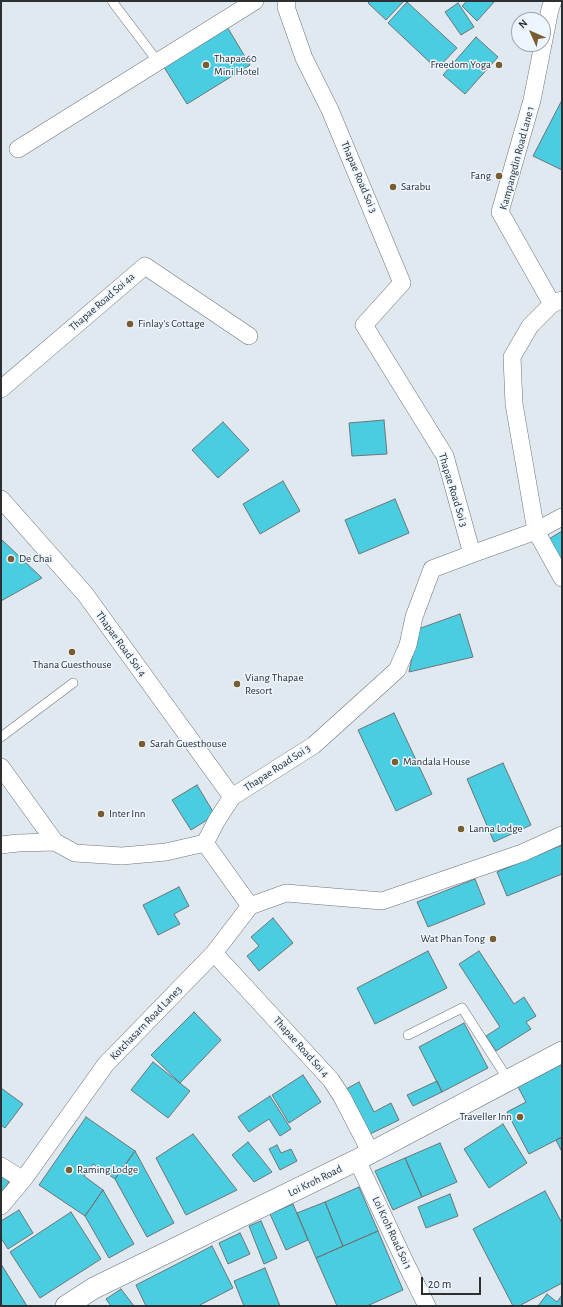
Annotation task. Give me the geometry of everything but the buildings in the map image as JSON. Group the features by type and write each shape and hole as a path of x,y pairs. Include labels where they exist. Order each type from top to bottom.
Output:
{"street":[{"path":"18,149 255,1"},
{"name":"Thapae Road Soi 3","path":"205,843 217,820 232,797 314,745 397,670 408,645 414,617 432,569 472,554 445,456 364,325 402,283 330,110 304,58 286,6 287,1"},
{"name":"Kampangdin Road Lane 1","path":"547,4 532,100 500,212 557,302"},
{"name":"Thapae Road Soi 4a","path":"1,389 145,266 249,336"},
{"path":"557,302 530,326 512,357 514,404 536,531 562,578"},
{"name":"Thapae Road Soi 4","path":"1,499 85,594 232,797"},
{"path":"472,554 536,531 562,517"},
{"path":"1,767 55,842 75,853 122,856 166,852 205,843 250,906 286,892 382,901 522,853 562,835"},
{"path":"1,845 55,842"},
{"name":"Kotchasarn Road Lane3","path":"1,1206 23,1180 106,1064 214,953 250,906"},
{"name":"Thapae Road Soi 4","path":"214,953 331,1080 342,1097 364,1156"},
{"name":"Loi Kroh Road","path":"66,1306 94,1288 364,1156 562,1052"},
{"name":"Loi Kroh Road Soi 1","path":"364,1156 405,1262 427,1306"},
{"path":"1,1166 23,1180"}],"lane":[{"path":"112,1 158,62"},
{"path":"1,737 73,684"},
{"path":"408,1035 462,1008 509,1081"}],"place":[{"name":"Thapae60 Mini Hotel","path":"206,65"},
{"name":"Freedom Yoga","path":"499,65"},
{"name":"Fang","path":"499,176"},
{"name":"Sarabu","path":"393,187"},
{"name":"Finlay's Cottage","path":"130,324"},
{"name":"De Chai","path":"11,559"},
{"name":"Thana Guesthouse","path":"72,652"},
{"name":"Viang Thapae Resort","path":"237,684"},
{"name":"Sarah Guesthouse","path":"142,744"},
{"name":"Mandala House","path":"395,762"},
{"name":"Inter Inn","path":"101,814"},
{"name":"Lanna Lodge","path":"461,829"},
{"name":"Wat Phan Tong","path":"493,939"},
{"name":"Traveller Inn","path":"520,1117"},
{"name":"Raming Lodge","path":"69,1170"}]}
